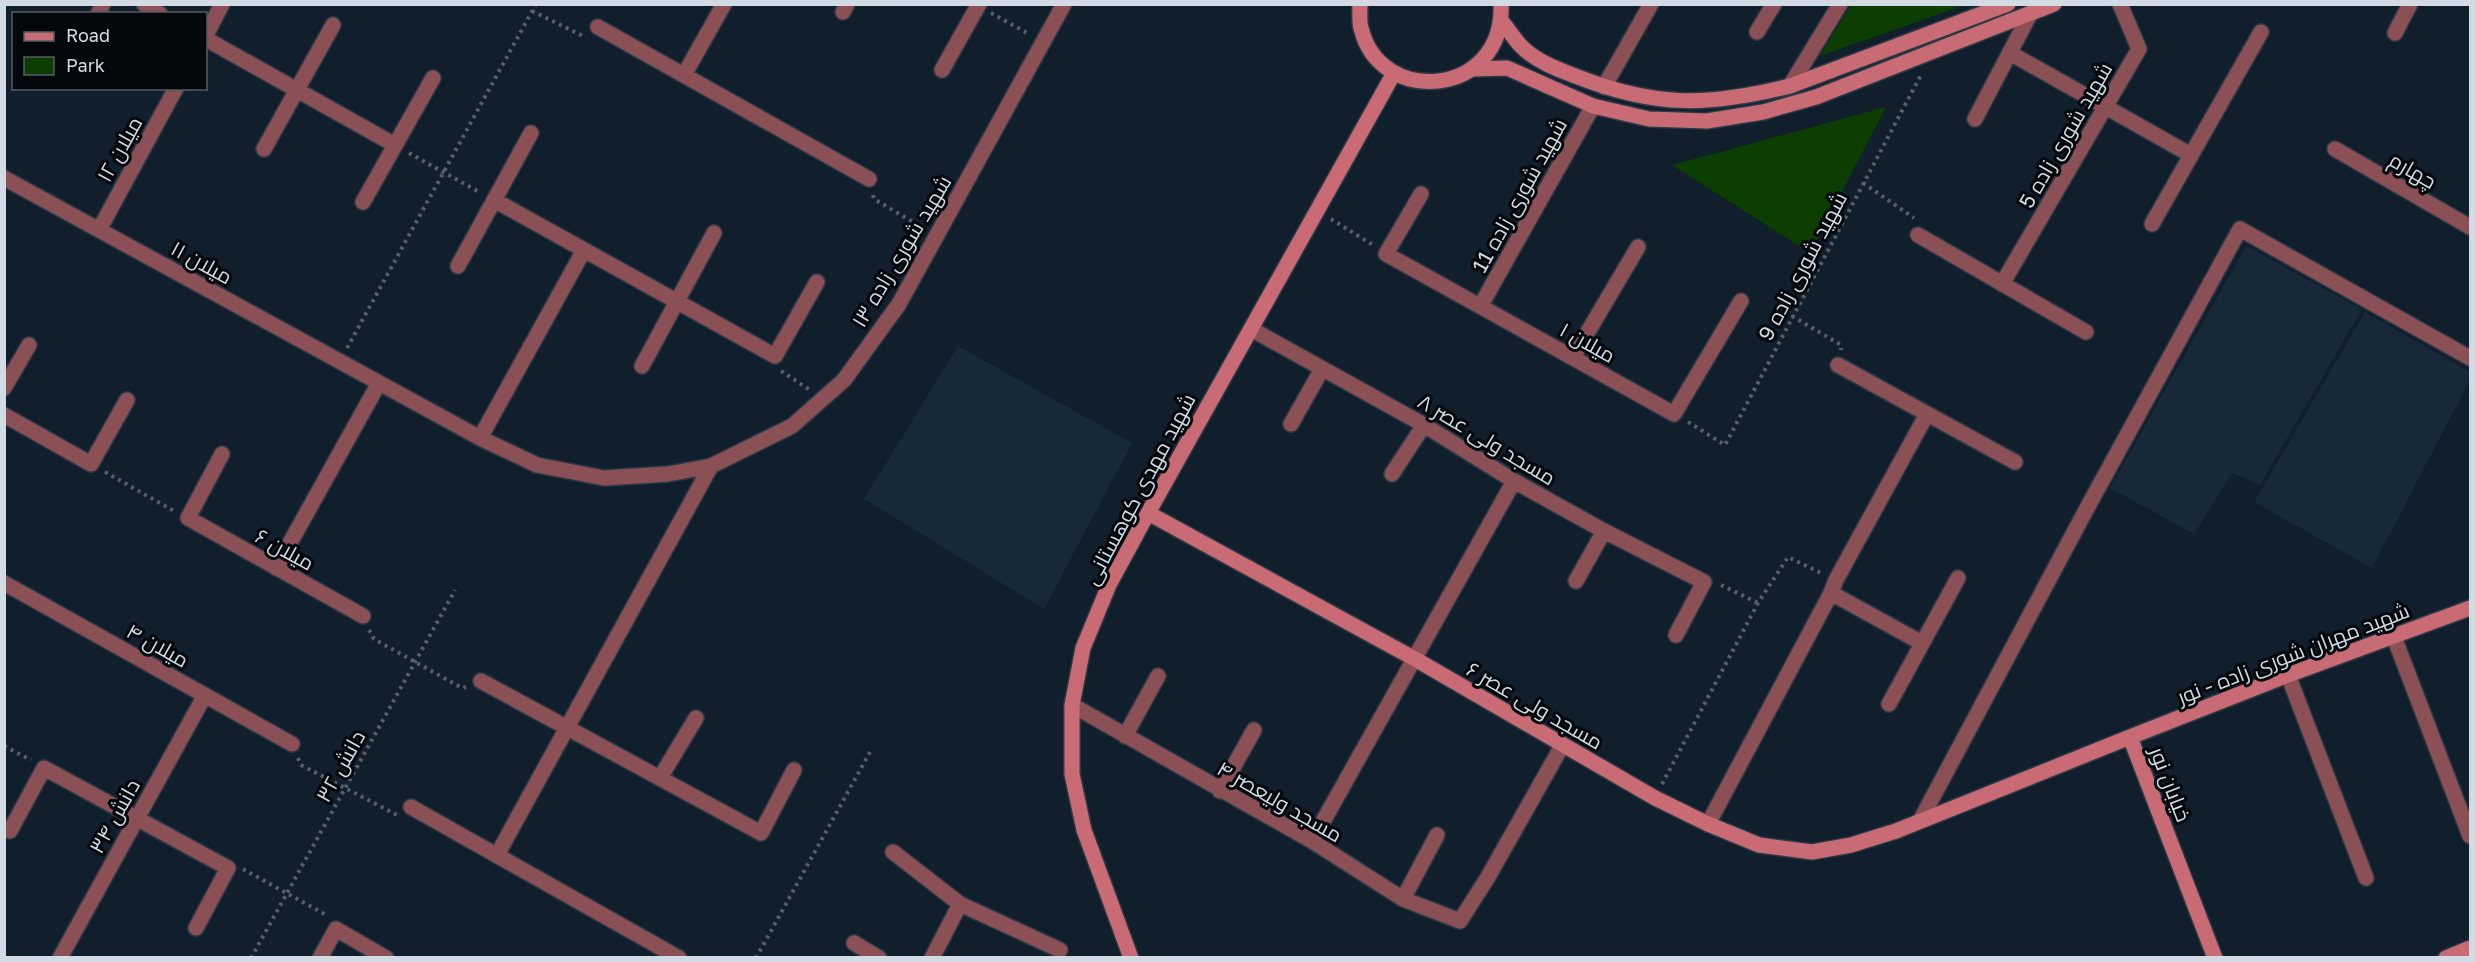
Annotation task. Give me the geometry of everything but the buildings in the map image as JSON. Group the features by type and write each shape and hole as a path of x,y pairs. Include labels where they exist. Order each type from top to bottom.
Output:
{"street":[{"path":"144,4 157,12"},
{"path":"207,35 222,4"},
{"path":"684,75 724,4"},
{"name":"شهید شوری زاده ۱۳","path":"379,383 480,438 537,465 604,478 668,474 711,466 792,426 844,380 899,304 1064,4"},
{"path":"1360,4 1361,28 1373,54 1394,73 1420,82 1449,81 1474,69 1493,48 1502,22 1501,4"},
{"path":"1604,87 1651,4"},
{"path":"1757,32 1773,4"},
{"path":"1790,86 1840,4"},
{"path":"1502,22 1522,48 1553,68 1604,87 1654,100 1707,102 1790,86 2008,4"},
{"path":"1474,69 1507,68 1593,106 1649,119 1707,121 1763,112 1816,97 2054,4"},
{"name":"شهید شوری زاده 5","path":"2002,284 2139,49 2120,4"},
{"path":"2395,33 2410,4"},
{"path":"942,70 977,5"},
{"path":"1975,119 2030,14"},
{"path":"264,149 333,25"},
{"path":"598,27 869,179"},
{"path":"2152,224 2261,32"},
{"path":"207,38 395,145"},
{"path":"2010,54 2191,155"},
{"name":"شهید مهدی کوهستانی","path":"1131,957 1084,831 1072,774 1072,705 1083,648 1110,585 1148,513 1394,73"},
{"path":"363,202 433,78"},
{"name":"میلان ۱۲","path":"99,230 175,90"},
{"name":"شهید شوری زاده 11","path":"1481,305 1593,106"},
{"path":"458,266 531,133"},
{"name":"چهارم","path":"2335,149 2470,227"},
{"name":"میلان ۱۱","path":"4,178 379,383"},
{"path":"1386,254 1421,194"},
{"path":"494,200 775,356 817,282"},
{"path":"1920,821 2086,510 2240,229 2470,358"},
{"path":"642,366 714,233"},
{"path":"1918,235 2086,332"},
{"path":"1573,357 1638,247"},
{"path":"480,438 584,250"},
{"name":"میلان ۱","path":"1386,254 1674,414"},
{"path":"1674,414 1741,301"},
{"name":"مسجد ولی عصر ۸","path":"1251,329 1424,425 1514,481 1604,531 1704,582"},
{"path":"4,388 28,345"},
{"path":"1838,365 2015,462"},
{"path":"1291,424 1322,369"},
{"path":"276,568 379,383"},
{"path":"4,415 91,464 127,400"},
{"path":"1708,824 1833,587 1928,414"},
{"path":"1392,474 1424,425"},
{"path":"188,518 222,454"},
{"path":"497,855 711,466"},
{"path":"1312,841 1514,481"},
{"name":"مسجد ولی عصر ۶","path":"1148,513 1415,659 1655,798 1708,824 1759,845 1812,852 1851,846 1920,821"},
{"name":"میلان ۶","path":"188,518 363,616"},
{"path":"1576,581 1604,531"},
{"path":"1890,704 1958,578"},
{"path":"1676,635 1704,582"},
{"name":"میلان ۴","path":"4,583 292,744"},
{"path":"1833,587 1922,643"},
{"name":"شهید مهران شوری زاده - نور","path":"2130,737 2288,675 2470,608"},
{"path":"2394,637 2470,836"},
{"path":"2288,675 2366,878"},
{"path":"1125,736 1158,676"},
{"path":"481,681 761,833 794,770"},
{"name":"دانش ۳۴","path":"60,957 205,695"},
{"name":"مسجد ولیعصر ۴","path":"1072,705 1220,791 1312,841 1403,899 1460,921 1488,877 1562,746"},
{"path":"660,778 696,718"},
{"path":"1220,791 1254,730"},
{"name":"خیابان نور","path":"1920,821 2130,737 2215,957"},
{"path":"10,831 44,768 228,868 196,928"},
{"path":"411,807 679,957"},
{"path":"1403,899 1437,834"},
{"path":"893,852 960,904 1060,950"},
{"path":"932,957 960,904"},
{"path":"320,957 336,929 386,957"},
{"path":"854,943 879,957"},
{"path":"2446,957 2470,948"}],"path":[{"path":"339,361 536,4"},
{"path":"977,5 1043,42"},
{"path":"532,11 584,37 598,27"},
{"name":"شهید شوری زاده 9","path":"1674,414 1725,445 1934,51"},
{"path":"395,145 494,200"},
{"path":"869,179 874,199 937,236"},
{"path":"1863,183 1914,217 1918,235"},
{"path":"1318,211 1386,254"},
{"path":"1792,316 1841,345 1838,365"},
{"path":"775,356 779,369 823,398"},
{"path":"91,464 188,518"},
{"path":"1655,798 1758,603 1788,556 1833,587"},
{"path":"1704,582 1724,586 1758,603"},
{"name":"دانش ۳۲","path":"251,957 455,590"},
{"path":"363,616 374,639 462,688 481,681"},
{"path":"292,744 301,765 345,789 395,815 411,807"},
{"path":"4,746 44,768"},
{"path":"756,957 870,752"},
{"path":"228,868 245,869 327,914 336,929"}],"shaded area":[{"path":"2246,246 2362,309 2260,485 2232,473 2194,534 2110,488"},
{"path":"2365,312 2470,372 2470,380 2372,568 2254,502"},
{"path":"958,346 1132,443 1044,609 864,499"}],"green space":[{"path":"1851,4 1965,5 1820,56"},
{"path":"1886,107 1810,253 1672,165"}]}
